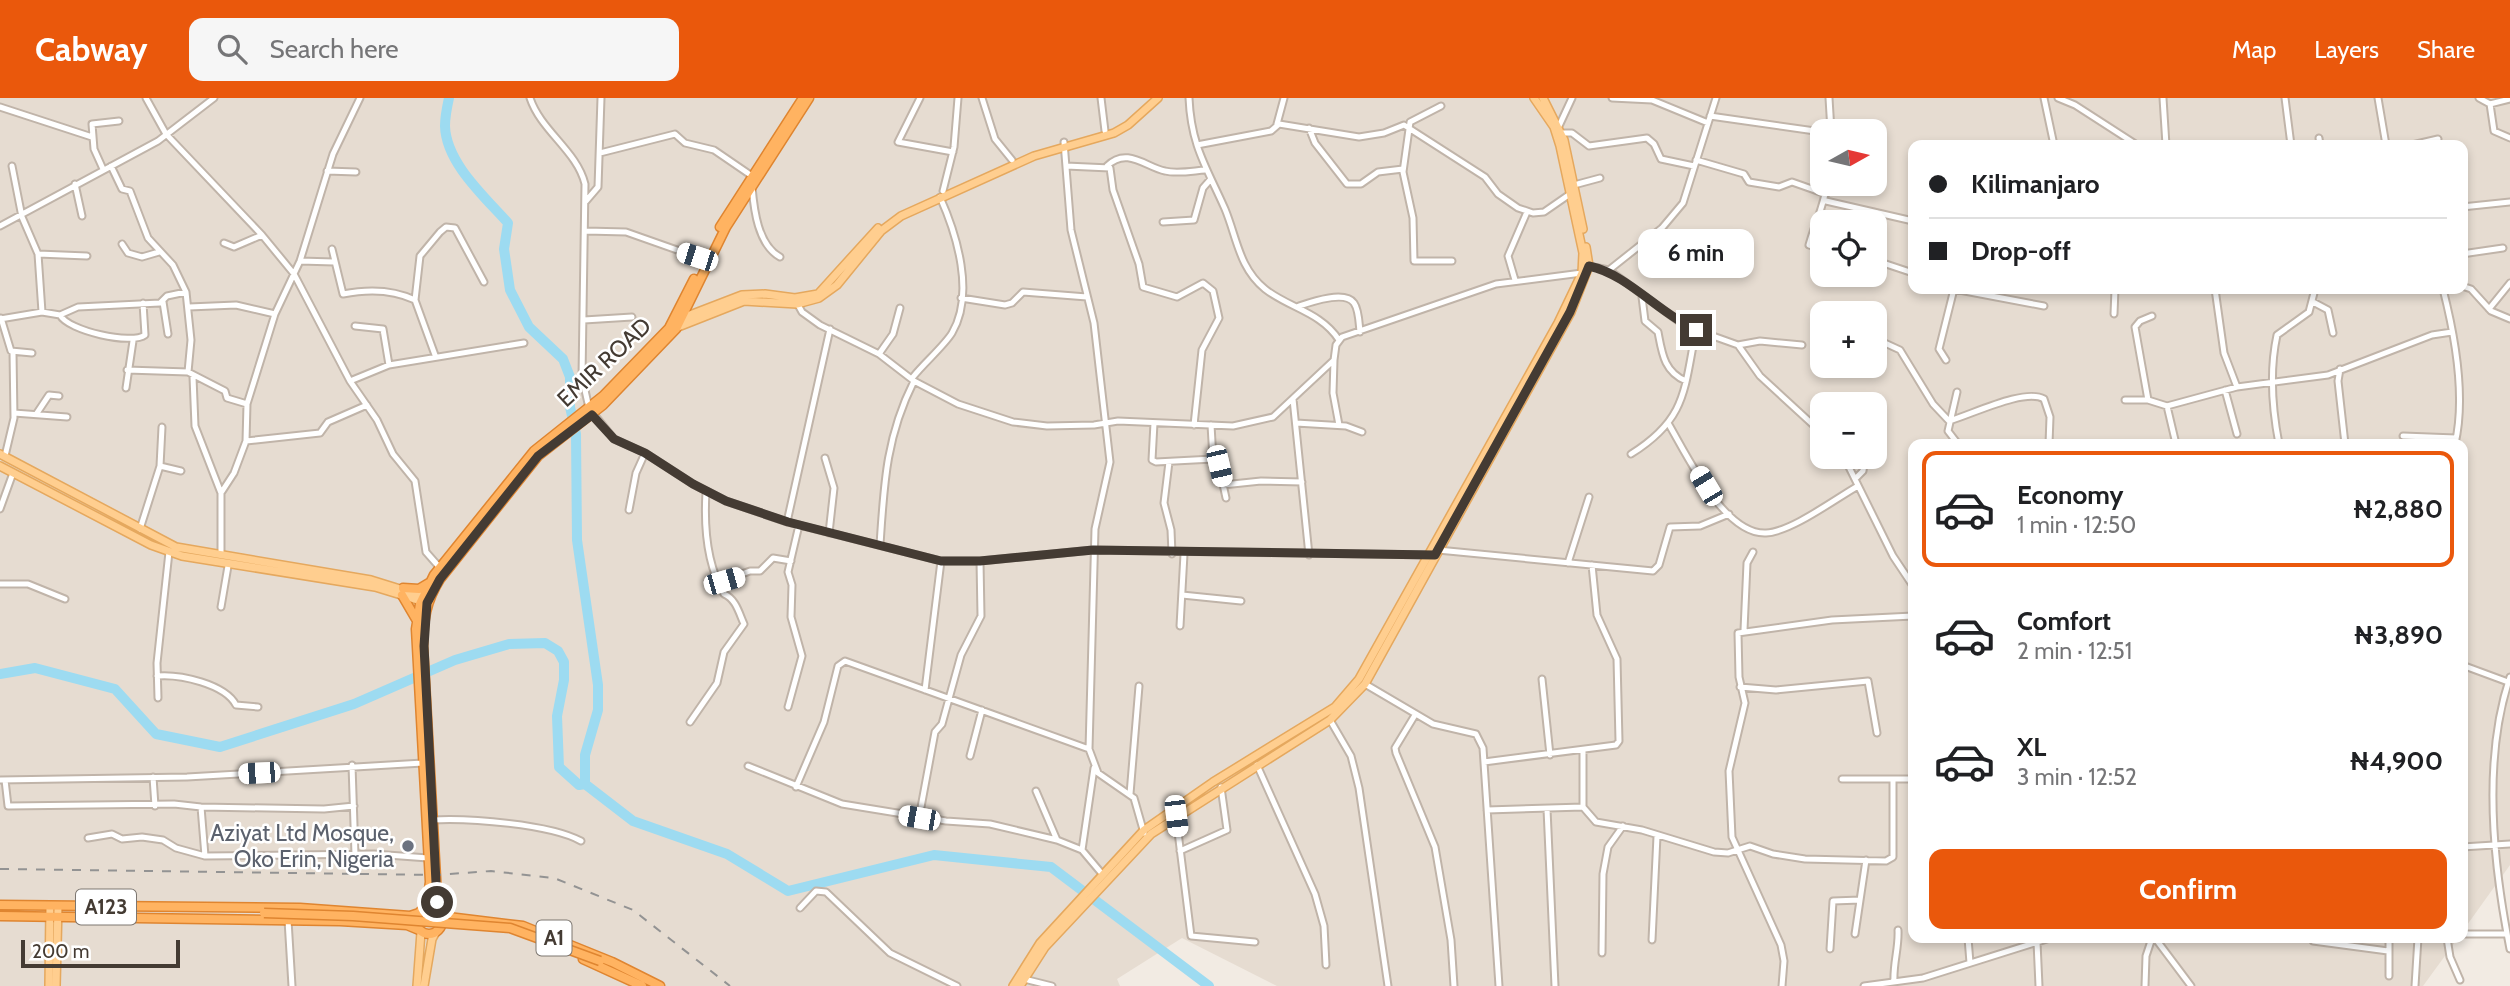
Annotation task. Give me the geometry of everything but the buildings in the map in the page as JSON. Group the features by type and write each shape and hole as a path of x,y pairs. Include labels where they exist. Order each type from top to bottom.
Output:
{"highway":[{"name":"EMIR ROAD","path":"675,324 702,263 752,176 803,98"},
{"name":"EMIR ROAD","path":"425,600 442,570 534,451 590,412 675,324 716,245 809,98"},
{"name":"EMIR ROAD","path":"425,600 431,580 442,570"},
{"path":"431,580 421,588 402,591 417,624 420,646 438,930"},
{"path":"417,624 425,600"},
{"path":"420,646 425,600"},
{"path":"420,931 416,921 428,896 423,680"},
{"name":"A123","path":"0,905 300,908 410,916 420,912"},
{"name":"A123","path":"212,908 265,915 509,931 543,941 660,986"},
{"name":"A1","path":"420,912 430,909 439,914 523,926 612,962 660,986"},
{"name":"A123","path":"211,919 265,915"},
{"name":"A123","path":"0,916 288,920 407,925 420,931"},
{"name":"A1","path":"420,931 438,930 451,925 518,931 643,986"},
{"name":"A123","path":"599,963 643,986"}],"main road":[{"path":"675,324 744,301 796,301 826,295 881,231 901,216 1012,160 1105,131 1126,121 1151,98"},
{"path":"942,194 1064,144 1122,130 1158,98"},
{"path":"1534,98 1553,127 1585,268"},
{"path":"1013,986 1030,956 1082,899 1145,839 1221,787 1330,720 1365,684 1542,358 1585,268 1574,185 1560,129 1542,98"},
{"path":"2,455 140,529 186,550 402,591 425,600"},
{"path":"0,466 169,552 198,562 402,591"},
{"path":"63,499 68,491"},
{"path":"1096,887 1103,875 1144,830 1213,782 1317,718 1348,694 1434,553"},
{"path":"1022,982 1038,956 1082,899"},
{"path":"54,906 56,986"},
{"path":"49,986 54,916"},
{"path":"424,986 432,939 438,930"},
{"path":"417,986 420,931"}],"street":[{"path":"146,98 166,134 262,235 294,274 351,382 367,405 393,454 415,481 426,552 442,570"},
{"path":"0,226 22,217 75,184 166,134 214,98"},
{"path":"221,493 234,473 246,441 247,404 275,314 300,261 327,171 360,98"},
{"path":"530,98 541,121 583,176 586,201 583,386 590,412 614,439 645,453 706,492 788,522 941,561 980,561 1093,550 1172,554 1434,553 1653,570 1659,565 1670,527 1700,526 1729,514"},
{"path":"586,201 598,187 601,98"},
{"path":"920,98 897,138 898,142 953,152"},
{"path":"880,545 882,494 888,447 913,379 953,332 961,298 955,237 942,194 953,152 958,98"},
{"path":"982,98 995,139 1012,160"},
{"path":"1101,98 1105,131"},
{"path":"1189,98 1197,145 1205,170 1226,211 1246,269 1265,289 1323,322 1339,340"},
{"path":"1197,145 1271,131 1277,124 1284,98"},
{"path":"1572,98 1560,129 1572,133 1589,145 1647,138 1654,144 1661,159 1741,173 1749,182 1779,187 1792,182 1826,198 1908,220"},
{"path":"1612,98 1662,101 1709,120 1810,131"},
{"path":"1609,270 1675,214 1683,203 1716,98"},
{"path":"1829,98 1830,119"},
{"path":"2058,98 2075,105 2129,140"},
{"path":"2163,98 2166,140"},
{"path":"2285,98 2290,140"},
{"path":"2378,98 2385,140"},
{"path":"2479,98 2490,104 2510,99"},
{"path":"2048,99 2053,140"},
{"path":"2490,104 2494,131 2510,138"},
{"path":"1441,106 1414,118 1408,125 1403,169 1413,218 1414,261 1452,261"},
{"path":"0,107 92,137"},
{"path":"103,169 92,137 92,124 119,121"},
{"path":"1277,124 1359,137 1408,125 1485,177 1498,194 1527,212 1549,210 1570,194"},
{"path":"1309,128 1315,143 1348,184 1361,184 1378,172 1403,169"},
{"path":"600,153 676,134 685,143 714,150 752,176"},
{"path":"2434,140 2438,139"},
{"path":"1064,144 1070,230 1096,335 1110,467 1096,521 1093,550 1089,749 1094,768 1082,850"},
{"path":"1066,166 1107,166 1114,160 1139,159 1165,172 1205,170"},
{"path":"12,166 22,217 38,254 41,312"},
{"path":"111,166 122,189 130,191 148,239 174,267 187,292 195,426 221,493 221,555"},
{"path":"1107,166 1139,264 1143,287 1177,297 1200,284 1207,284 1217,299 1219,318 1202,350 1194,425"},
{"path":"327,171 356,172"},
{"path":"1574,185 1600,178"},
{"path":"1163,222 1194,220 1203,188 1210,180"},
{"path":"75,184 82,216"},
{"path":"752,187 763,240 772,252 780,257"},
{"path":"1821,210 1826,198"},
{"path":"2468,206 2510,202"},
{"path":"1515,280 1508,257 1527,212"},
{"path":"435,355 415,300 421,252 446,227 455,228 484,282"},
{"path":"586,231 626,233 697,257 702,263"},
{"path":"224,243 234,247 262,235"},
{"path":"122,244 128,253 142,257 159,252"},
{"path":"2468,253 2502,248"},
{"path":"332,249 343,293 382,290 403,294 415,300"},
{"path":"38,254 88,257"},
{"path":"300,261 334,262"},
{"path":"1887,264 1908,271"},
{"path":"1339,340 1515,280 1585,268 1609,270 1642,297 1696,330 1738,345 1760,341 1802,345"},
{"path":"2489,309 2510,283"},
{"path":"2468,288 2489,309 2510,318"},
{"path":"168,334 163,302 167,296 187,292"},
{"path":"961,298 1005,305 1012,303 1023,292 1087,297"},
{"path":"1946,360 1939,349 1953,294"},
{"path":"1980,294 2044,306"},
{"path":"2115,294 2115,314"},
{"path":"2216,294 2222,344 2237,387"},
{"path":"2277,439 2271,381 2277,335 2305,316 2314,294"},
{"path":"2444,294 2452,332 2460,418 2456,439"},
{"path":"1642,297 1645,321 1658,332 1663,359 1672,373 1686,381"},
{"path":"1299,306 1331,298 1349,299 1355,305 1360,332"},
{"path":"796,301 808,317 879,354 913,379 958,404 1013,422 1047,426 1154,423 1233,426 1273,417 1334,360"},
{"path":"2,455 14,413 13,352 0,318 41,312 60,315 78,307 163,302"},
{"path":"2313,302 2328,310 2333,333"},
{"path":"60,315 68,326 133,341 145,335 143,303"},
{"path":"189,307 236,305 275,314"},
{"path":"879,354 893,334 900,308"},
{"path":"2148,400 2136,327 2140,321 2152,316"},
{"path":"584,320 632,317"},
{"path":"355,326 383,329 389,365"},
{"path":"788,522 830,330"},
{"path":"1631,454 1668,424 1681,406 1696,330"},
{"path":"2125,400 2148,400 2167,406 2237,387 2328,375 2432,335 2452,332"},
{"path":"1339,340 1334,360 1333,393 1339,425"},
{"path":"126,388 133,341"},
{"path":"351,382 389,365 435,355 524,344"},
{"path":"1887,344 1900,350 1933,404 1949,421"},
{"path":"1738,345 1760,376 1810,422"},
{"path":"13,352 32,354"},
{"path":"2340,369 2338,382 2344,439"},
{"path":"127,370 191,375 225,391 227,398 247,404"},
{"path":"2225,390 2237,434"},
{"path":"1951,439 1949,421 1957,392"},
{"path":"37,413 49,395 59,396"},
{"path":"1949,421 2020,395 2038,395 2048,406 2049,439"},
{"path":"1293,399 1309,555"},
{"path":"246,441 320,433 328,422 367,405"},
{"path":"2167,406 2175,439"},
{"path":"14,413 67,417"},
{"path":"1154,423 1152,460 1169,462 1213,459"},
{"path":"1296,423 1339,425 1362,432"},
{"path":"1668,424 1706,486 1744,528 1767,533 1794,524 1858,486"},
{"path":"1212,425 1213,459 1219,466 1226,498"},
{"path":"140,529 159,466 162,427"},
{"path":"2403,436 2430,439"},
{"path":"629,510 636,472 645,453"},
{"path":"825,458 834,488 830,533"},
{"path":"1169,462 1164,503 1171,530 1172,554"},
{"path":"159,466 181,471"},
{"path":"1850,469 1893,556 1908,574"},
{"path":"1855,478 1863,469"},
{"path":"0,509 13,473"},
{"path":"1223,485 1261,481 1302,482"},
{"path":"690,722 717,684 726,647 744,624 731,597 724,594 717,583 705,520 706,492"},
{"path":"1568,562 1589,497"},
{"path":"788,708 802,656 791,617 792,585 788,572 799,525"},
{"path":"158,698 157,676 164,583 169,552"},
{"path":"1744,630 1746,569 1753,552"},
{"path":"1180,626 1184,554"},
{"path":"717,583 750,571 760,571 773,558 791,561"},
{"path":"925,690 941,561"},
{"path":"919,818 934,732 942,724 961,655 981,616 980,561"},
{"path":"1484,762 1616,745 1620,726 1618,659 1597,615 1592,565"},
{"path":"221,607 228,566"},
{"path":"0,584 28,584 65,599"},
{"path":"1182,595 1241,601"},
{"path":"1782,986 1784,961 1781,945 1731,837 1728,783 1731,757 1745,703 1741,687 1738,633 1744,630 1794,627 1832,620 1908,616"},
{"path":"796,787 824,722 841,662 855,663 1089,749"},
{"path":"2468,668 2509,679 2494,740 2497,845 2510,949"},
{"path":"157,676 175,675 196,683 215,686 230,694 236,705 258,707"},
{"path":"1542,678 1550,755"},
{"path":"1741,687 1776,690 1868,681 1877,733"},
{"path":"1365,684 1415,715 1442,727 1476,734 1483,748 1499,986"},
{"path":"1130,794 1139,687"},
{"path":"970,756 982,710"},
{"path":"1415,715 1395,748 1436,846 1451,940 1454,986"},
{"path":"1330,720 1351,757 1359,788 1388,986"},
{"path":"1583,751 1583,807 1596,822 1689,842 1714,852 1750,846 1805,859 1886,861 1893,857 1893,780"},
{"path":"354,806 324,809 174,804 8,806 3,780 153,777 423,763"},
{"path":"352,765 355,855"},
{"path":"1256,765 1315,894 1324,926 1326,965"},
{"path":"748,766 842,804 919,818 990,824 1057,840 1082,850 1103,875"},
{"path":"1094,768 1130,794 1138,806 1145,839"},
{"path":"153,777 155,806"},
{"path":"1842,779 1908,779"},
{"path":"1180,851 1227,830 1221,787"},
{"path":"1036,791 1057,840"},
{"path":"201,807 205,856"},
{"path":"1487,810 1583,807"},
{"path":"1547,809 1555,986"},
{"path":"1176,816 1193,938 1255,942"},
{"path":"432,820 503,823 569,834 581,841"},
{"path":"1602,953 1603,874 1608,847 1623,826"},
{"path":"88,838 112,834 122,839 142,837 163,840 176,848 205,856 355,855 428,858"},
{"path":"1652,940 1657,836"},
{"path":"2468,847 2510,844"},
{"path":"1855,934 1866,860"},
{"path":"800,908 816,891 826,892 890,953 957,986"},
{"path":"1830,950 1833,901 1860,900"},
{"path":"288,920 292,986"},
{"path":"1894,982 1893,968 1899,948 1898,930"},
{"path":"2468,934 2507,934"},
{"path":"1968,943 1970,963"},
{"path":"1864,986 1923,978 2034,943"},
{"path":"2037,943 2039,986"},
{"path":"2145,986 2146,956 2152,943"},
{"path":"2158,943 2191,986"},
{"path":"2328,943 2388,951"},
{"path":"2389,943 2389,976"},
{"path":"2415,986 2418,943"},
{"path":"2448,943 2450,957 2460,980"},
{"path":"1923,978 1924,986"},
{"path":"1022,982 1052,986"}],"shaded area":[{"path":"0,98 2510,98 2510,865 2468,924 2468,439 1908,439 1908,943 2454,943 2423,986 1277,986 1182,938 1117,979 1120,986 0,986"}],"waterway":[{"path":"449,98 445,126 452,153 468,179 508,223 504,249 510,290 529,327 563,359 570,377 570,407 576,434 577,540 598,685 598,710 585,755 585,784"},
{"path":"0,674 35,668 115,689 156,734 220,747 354,704 455,660 509,644 545,643 558,651 564,662 564,680 557,716 559,767 579,785 585,784 633,821 727,854 788,891 934,855 1051,867 1209,986"}],"railway":[{"path":"0,869 436,875 491,871 554,878 633,910 730,986"}],"place":[{"name":"Aziyat Ltd Mosque, Oko Erin, Nigeria","path":"408,846"}],"route":[{"path":"437,902 423,632 427,603 440,579 538,456 549,445 592,415 614,439 645,453 706,492 726,501 788,522 941,561 980,561 1093,550 1172,554 1435,555 1570,312 1587,277 1589,266 1609,270 1642,297 1685,326 1696,330"}]}
